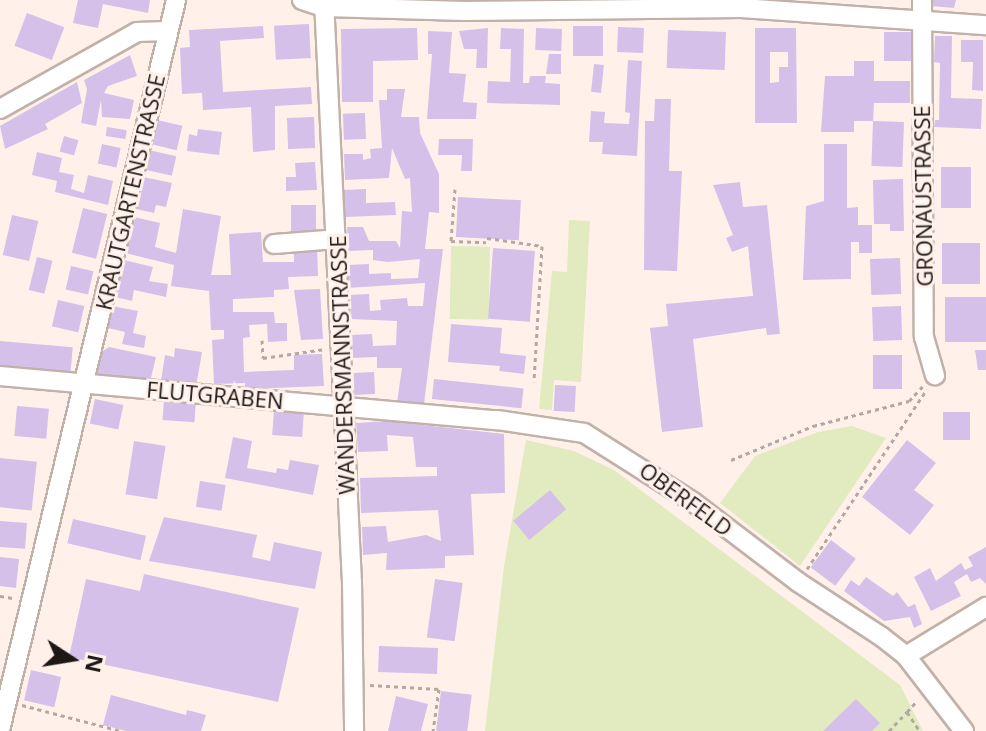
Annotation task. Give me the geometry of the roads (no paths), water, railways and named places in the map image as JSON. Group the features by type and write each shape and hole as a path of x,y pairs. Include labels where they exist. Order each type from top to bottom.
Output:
{"street":[{"name":"KRAUTGARTENSTRASSE","path":"0,730 4,700 86,385 176,0"},
{"path":"302,0 324,3 922,8 986,25"},
{"name":"WANDERSMANNSTRASSE","path":"324,3 337,239 354,731"},
{"name":"GRONAUSTRASSE","path":"922,8 924,337 935,375"},
{"path":"0,109 137,32 167,31"},
{"path":"274,244 337,239"},
{"path":"0,376 86,385"},
{"name":"FLUTGRABEN","path":"86,385 343,406"},
{"name":"OBERFELD","path":"343,406 547,426 603,441 906,656 964,731"},
{"path":"906,656 986,607"}]}
